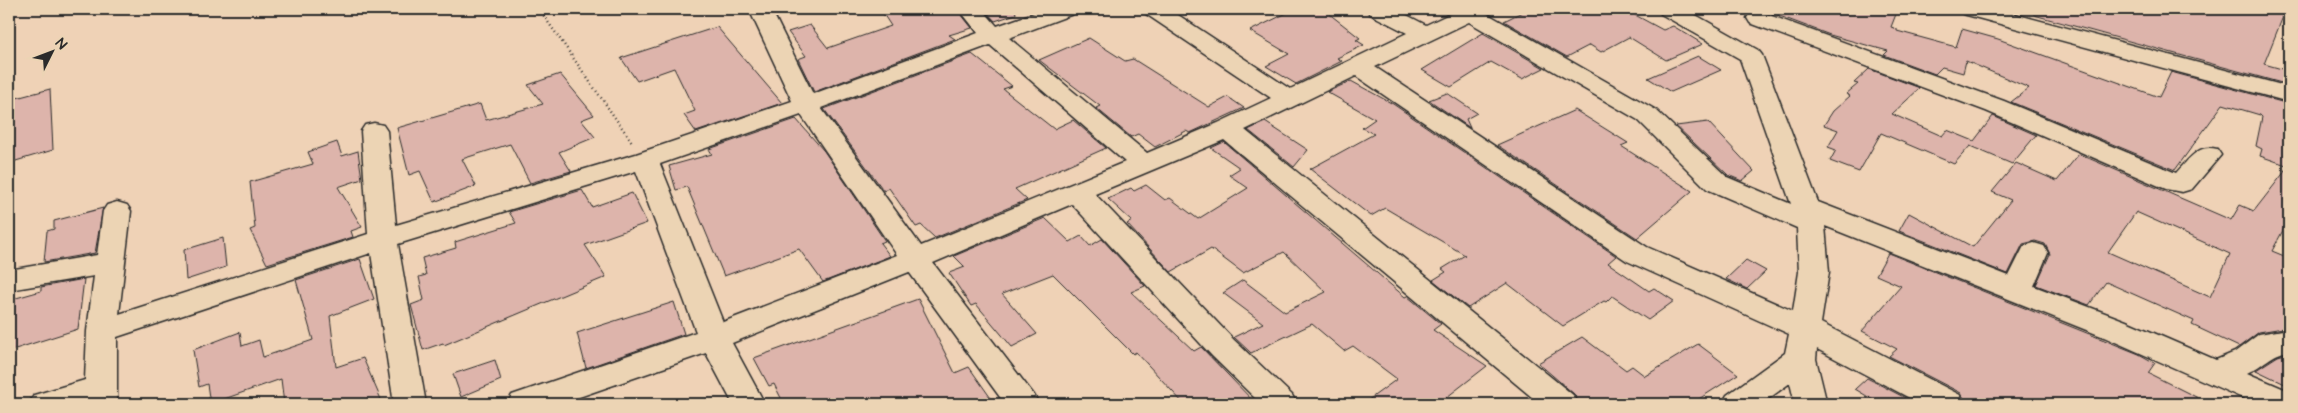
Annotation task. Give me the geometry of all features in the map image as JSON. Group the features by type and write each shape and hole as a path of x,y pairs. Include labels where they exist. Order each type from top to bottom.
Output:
{"street":[{"path":"760,9 806,105 915,259 1023,404"},
{"path":"970,9 993,36 1144,164"},
{"path":"102,331 383,239 644,160 806,105 1065,9"},
{"path":"1154,9 1288,99"},
{"path":"1378,9 1424,33"},
{"path":"1669,9 1750,55"},
{"path":"1971,9 2289,95"},
{"path":"522,404 714,338 915,259 1227,129 1424,33 1474,11 1647,115 1717,182 2017,290 2115,329 2287,404"},
{"path":"1811,404 1803,344 1814,272 1809,215 1750,55 1759,13 1987,103 2176,183 2182,183 2208,155"},
{"path":"1357,66 1637,254 1803,344 1950,404"},
{"path":"1227,129 1562,404"},
{"path":"374,131 383,239 410,404"},
{"path":"644,160 714,338 748,404"},
{"path":"1076,192 1223,348 1281,404"},
{"path":"46,404 101,396 102,331 117,211"},
{"path":"2017,290 2034,253"},
{"path":"9,280 110,263"},
{"path":"2217,373 2246,360 2270,342 2289,340"},
{"path":"1738,404 1803,344"}],"path":[{"path":"539,9 644,160"}],"building":[{"path":"880,9 957,9 972,28 949,35 955,39 814,92 798,59 806,56 788,32 810,25 828,48 891,26"},
{"path":"984,9 1015,9 1016,14 995,21"},
{"path":"1295,9 1323,9 1360,38 1356,40 1364,45 1337,58 1342,61 1296,84 1266,66 1289,54 1250,31"},
{"path":"1528,9 1624,9 1663,30 1673,26 1703,44 1666,60 1629,37 1601,52 1590,45 1567,57 1504,21"},
{"path":"1761,9 1898,9 1891,27 1897,29 1897,31 1956,47 1962,29 1998,39 2159,97 2171,72 2289,104 2289,166 2260,156 2262,149 2256,146 2262,117 2260,115 2223,104 2175,170 2011,102 2029,88 1966,61 1963,73 1942,67 1935,74 1884,55 1888,51 1830,35"},
{"path":"2035,9 2268,9 2284,14 2264,64 2289,71 2289,85 2034,15"},
{"path":"717,27 782,103 696,132 684,115 695,111 674,68 637,81 621,58"},
{"path":"1483,33 1544,68 1522,79 1491,62 1451,87 1422,70"},
{"path":"1089,38 1125,61 1133,59 1209,107 1228,97 1244,108 1190,133 1186,131 1155,147 1138,134 1131,137 1096,108 1100,106 1039,60"},
{"path":"972,54 1012,86 1003,89 1054,129 1073,120 1106,148 1015,189 1027,200 935,238 921,225 916,227 889,188 884,191 824,109"},
{"path":"1698,56 1721,70 1671,92 1648,78"},
{"path":"1869,69 1920,88 1892,114 1942,136 1947,130 1974,141 1993,116 2036,135 2012,164 1970,146 1954,164 1881,133 1859,172 1830,161 1836,150 1828,147 1838,130 1824,125 1833,111 1850,96 1846,94 1858,84 1854,83"},
{"path":"560,74 594,115 581,120 595,137 559,152 571,171 530,183 510,144 462,159 476,186 434,202 420,171 409,175 397,128 480,104 486,120 543,104 528,85"},
{"path":"1351,81 1393,104 1616,256 1608,263 1649,291 1654,288 1674,301 1648,320 1612,296 1606,302 1604,301 1563,326 1507,283 1468,308 1433,280 1446,272 1442,269 1465,255 1385,208 1371,216 1310,169 1374,134 1362,128 1375,119 1327,92"},
{"path":"50,89 53,150 9,163 9,100"},
{"path":"1447,93 1477,113 1466,119 1470,128 1429,100"},
{"path":"1575,110 1628,143 1621,146 1692,191 1637,238 1497,145"},
{"path":"796,119 824,151 885,241 880,243 890,256 823,282 799,249 724,276 687,187 676,190 669,166 712,154 709,149"},
{"path":"1265,122 1308,150 1294,167 1248,130"},
{"path":"1708,122 1754,171 1742,181 1728,175 1676,126"},
{"path":"337,142 342,156 358,151 362,179 338,187 362,227 351,231 353,237 267,264 250,230 255,228 250,182 313,164 308,152"},
{"path":"1224,142 1405,297 1407,296 1441,324 1433,330 1487,366 1438,404 1363,404 1397,379 1353,346 1344,351 1312,324 1251,353 1234,337 1263,323 1223,293 1243,280 1285,312 1326,292 1284,252 1243,273 1211,249 1171,272 1127,224 1132,221 1108,199 1131,188 1134,191 1146,185 1165,200 1170,198 1198,219 1248,188 1229,175 1240,168 1211,148"},
{"path":"2079,154 2231,220 2240,205 2254,211 2289,166 2289,219 2272,251 2289,258 2289,327 2259,332 2239,347 2192,325 2194,321 2106,282 2089,305 2036,285 2050,254 2045,244 2035,241 2023,244 2008,274 1899,231 1909,213 1973,247 2011,200 1992,192 2016,163 2057,181","holes":["2136,212 2230,254 2210,297 2108,252"]},
{"path":"582,190 592,207 632,193 647,223 585,245 606,277 444,345 443,343 423,350 411,305 424,300 419,277 426,275 422,258 456,248 455,242 516,223 509,212"},
{"path":"103,208 95,253 44,262 47,231 54,229 54,221"},
{"path":"1045,218 1070,242 1081,236 1090,246 1102,239 1145,286 1131,292 1194,351 1201,347 1256,404 1184,404 1136,352 1133,354 1053,274 1002,294 1037,334 1012,347 976,304 971,306 949,273 965,267 954,256"},
{"path":"223,238 226,267 186,280 184,250"},
{"path":"1888,253 2139,354 2155,363 2148,373 2210,404 1967,404 1961,393 1889,356 1897,349 1862,331 1901,286 1876,275"},
{"path":"360,259 374,299 330,316 336,367 363,358 383,404 284,404 281,379 210,404 207,384 199,387 193,350 240,332 242,346 259,340 263,357 313,340 296,280"},
{"path":"1746,260 1766,271 1747,289 1726,279"},
{"path":"84,279 78,329 9,351 9,300 41,291 41,287"},
{"path":"918,299 955,373 969,367 995,404 784,404 774,384 769,386 754,358"},
{"path":"674,302 684,334 586,368 577,333"},
{"path":"1582,337 1626,370 1632,366 1645,376 1698,344 1738,374 1691,404 1580,404 1574,394 1538,363"},
{"path":"2289,353 2289,386 2256,370 2278,356"},
{"path":"495,360 501,380 461,397 453,374"},
{"path":"1867,378 1917,404 1880,404 1855,389"}]}
